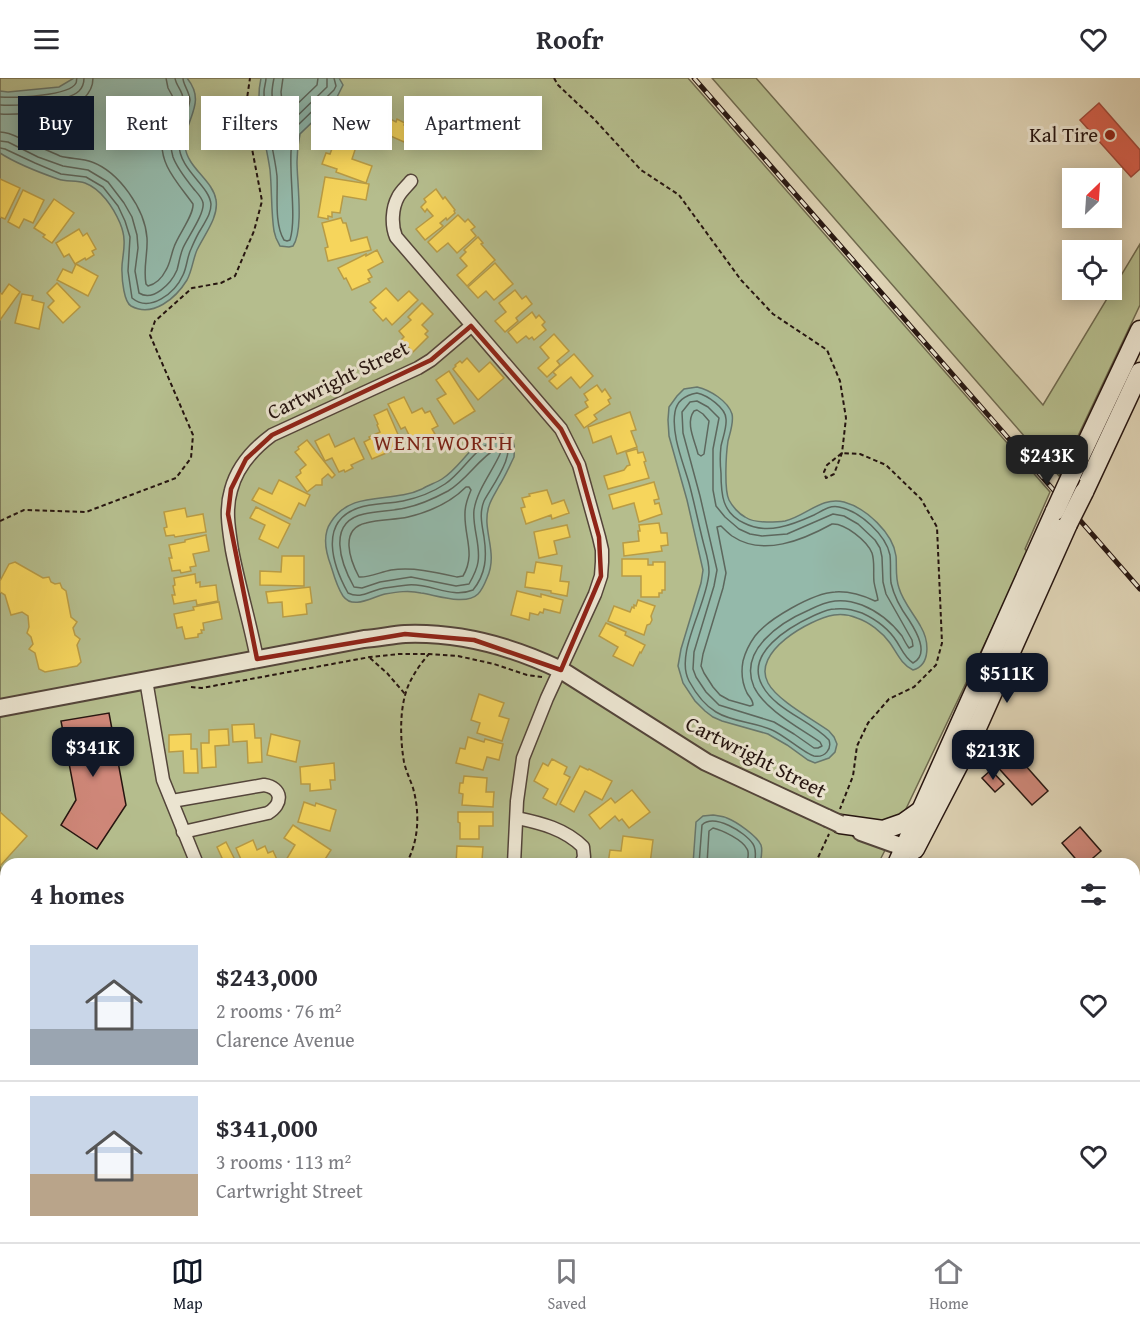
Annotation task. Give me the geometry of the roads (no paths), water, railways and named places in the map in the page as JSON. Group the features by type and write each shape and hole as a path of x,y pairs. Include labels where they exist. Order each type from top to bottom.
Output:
{"main road":[{"path":"905,858 920,812 1055,511 1140,330"},
{"path":"905,858 972,739 1068,524 1140,372"},
{"path":"834,821 883,830 903,823 920,812"}],"street":[{"path":"411,181 399,195 395,204 393,231 396,237 561,429 579,465 602,550 601,576 595,594 547,698 523,758 517,801 514,858"},
{"name":"Cartwright Street","path":"257,659 236,570 228,514 231,489 246,459 272,435 406,374 431,360 471,326"},
{"name":"Cartwright Street","path":"0,708 364,639 405,634 474,640 517,651 561,670 706,762 834,821 905,858"},
{"path":"146,680 163,780 194,858"},
{"path":"172,801 264,785 271,786 279,796 275,809 268,813 183,832"},
{"path":"517,818 551,827 576,840 583,846 584,858"}],"water":[{"path":"74,78 187,78 193,87 195,104 189,123 189,96 106,96 106,150 186,150 190,161 210,186 216,200 215,213 197,250 187,280 177,293 155,308 139,309 131,306 127,300 122,276 123,232 114,211 101,194 85,183 58,179 28,168 0,153 0,91 59,87"},
{"path":"261,78 339,78 343,85 338,96 311,96 311,123 300,134 299,139 299,96 259,96"},
{"path":"266,150 298,150 298,229 293,246 280,246 276,238 272,216 270,170"},
{"path":"697,387 718,397 727,405 732,414 727,447 726,480 727,495 736,510 750,519 767,522 793,519 828,502 844,502 861,510 884,530 890,539 896,556 897,580 901,593 926,639 926,658 919,667 913,670 902,661 887,639 875,628 862,620 846,615 834,615 811,623 798,630 775,649 768,660 765,671 768,683 779,696 829,731 837,744 835,752 829,758 815,763 768,734 713,717 695,701 683,683 678,666 681,649 703,570 669,436 668,420 669,407 677,396 684,389"},
{"path":"503,434 513,443 514,457 489,506 487,524 491,559 481,591 466,599 403,592 385,594 357,602 347,600 336,581 326,544 328,527 340,512 361,501 398,496 422,489 450,473 484,439"},
{"path":"703,816 724,817 746,830 759,841 762,847 761,858 693,858 696,822"}],"railway":[{"path":"694,78 1140,589"}],"place":[{"name":"Kal Tire","path":"1110,135"}],"district":[{"name":"WENTWORTH","path":"444,442"}]}
